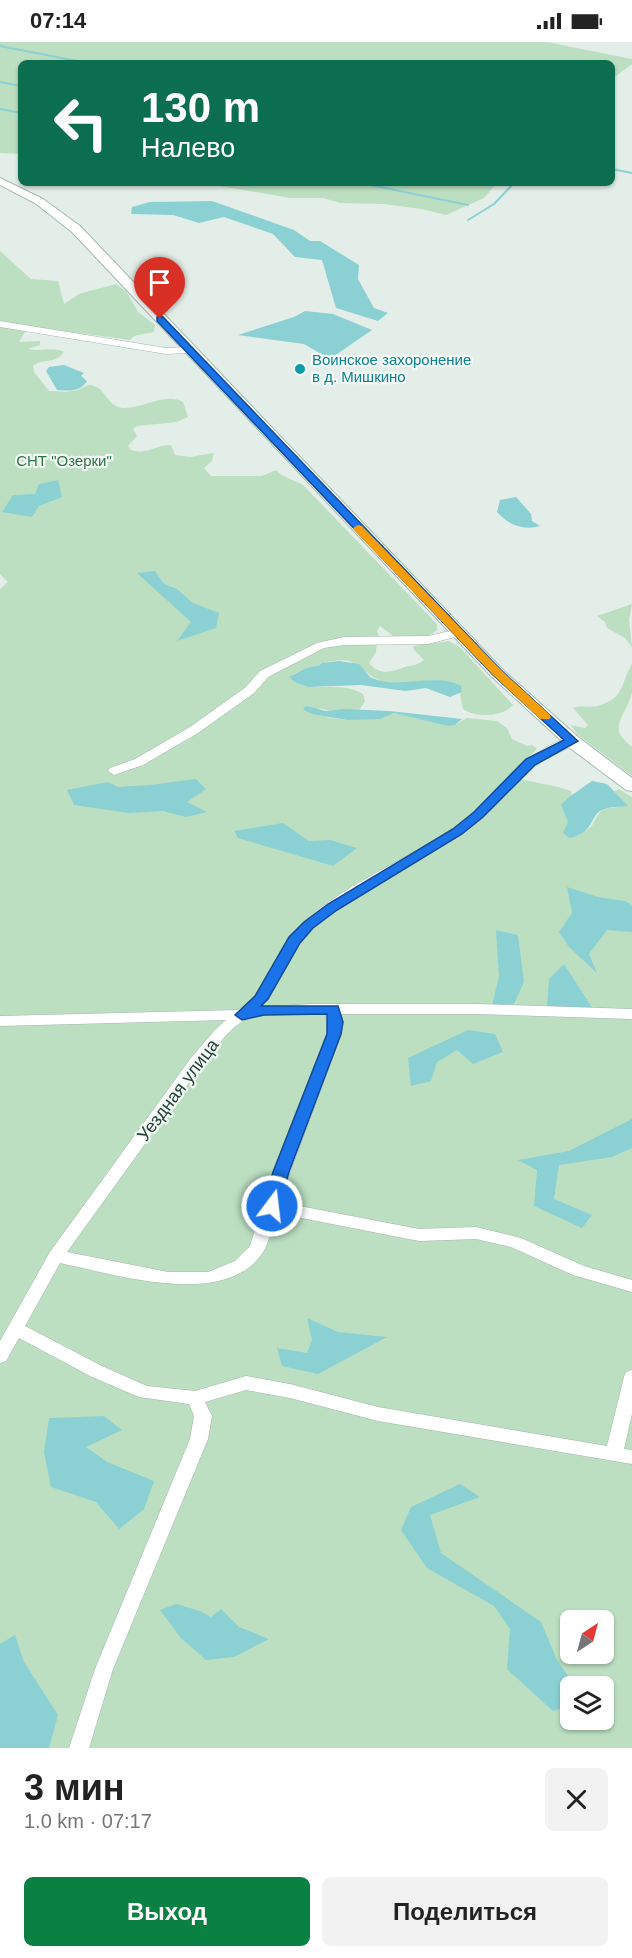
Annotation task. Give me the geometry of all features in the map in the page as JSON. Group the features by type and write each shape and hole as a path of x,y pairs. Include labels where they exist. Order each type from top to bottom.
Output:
{"main road":[{"path":"0,181 39,201 76,229 505,680 572,741 632,786"}],"street":[{"path":"0,324 166,351 189,350"},
{"path":"114,771 139,762 194,730 250,690 264,674 321,645 344,641 428,640 459,633"},
{"name":"Уездная улица","path":"0,1356 56,1256 196,1062 219,1034 261,999 294,940 332,907 457,831 478,815 530,762 572,741"},
{"path":"56,1256 168,1278 209,1278 241,1265 258,1249 281,1172 334,1034 333,1009"},
{"path":"0,1021 242,1015 264,1011 333,1009 632,1014"},
{"path":"272,1206 419,1235 476,1233 516,1242 579,1271 632,1286"},
{"path":"15,1328 96,1371 146,1392 195,1398 246,1383 290,1391 378,1414 632,1457"},
{"path":"614,1454 632,1377"},
{"path":"79,1748 104,1669 199,1439 203,1416 195,1398"}],"green space":[{"path":"0,42 547,42 632,59 632,64 615,77 615,60 18,60 18,154 0,153"},
{"path":"220,186 494,186 484,198 446,215 383,204 340,203 323,198 290,198"},
{"name":"СНТ \"Озерки\"","path":"0,251 31,279 58,281 64,304 79,294 116,284 126,291 138,312 155,325 154,332 134,336 130,340 42,328 38,332 26,330 19,342 40,341 40,345 28,349 56,349 64,352 56,359 33,366 34,372 49,391 70,391 91,385 102,391 117,407 123,408 169,399 183,402 188,417 177,422 137,426 133,429 137,436 128,446 131,450 146,451 171,445 175,455 190,457 214,453 212,461 204,468 211,476 262,476 276,470 303,485 437,624 437,630 429,636 396,638 380,626 377,631 379,636 376,652 369,663 377,670 386,672 417,664 424,660 413,646 449,641 461,648 513,705 496,714 475,714 463,709 460,694 462,692 452,685 434,681 386,682 375,678 349,661 339,660 321,663 292,675 296,683 305,686 347,688 363,694 365,701 359,711 319,708 326,717 347,720 394,713 455,725 467,718 497,721 507,728 512,739 527,746 532,745 537,749 509,776 571,791 572,797 565,800 563,810 578,836 592,826 602,810 619,807 619,796 613,792 619,789 632,797 632,1748 0,1748 0,589 8,582 0,574"},
{"path":"632,604 629,620 632,647 625,638 607,628 605,622 597,616"},
{"path":"632,664 632,693 619,728 624,740 632,747 632,776 577,734 571,725 585,728 588,725 573,708 597,706 613,699 620,690"}],"water":[{"path":"212,201 294,230 310,241 320,241 359,265 358,279 374,308 388,313 378,321 336,308 322,260 295,257 273,234 224,217 199,223 173,215 131,214 132,207 150,202"},
{"path":"305,311 333,314 372,330 330,359 304,344 238,335 294,317"},
{"path":"64,365 84,373 81,376 87,381 84,385 74,390 57,390 46,371 49,367"},
{"path":"58,480 62,497 39,506 32,517 2,512 13,495 35,494 39,484"},
{"path":"516,497 531,514 532,521 540,526 527,528 516,526 497,512 500,500"},
{"path":"155,571 164,584 177,589 193,603 219,613 216,628 177,641 191,622 137,573"},
{"path":"339,661 359,664 370,677 382,681 451,682 461,686 462,692 450,697 426,688 406,691 361,685 309,687 296,683 289,677 321,663"},
{"path":"306,706 326,711 344,709 390,711 462,719 455,725 448,726 394,713 380,719 347,720 312,714 303,709"},
{"path":"196,779 206,789 187,802 207,812 186,817 163,811 129,813 74,805 67,790 108,782 118,787"},
{"path":"592,781 607,784 628,806 612,807 598,812 583,833 569,838 563,833 568,822 561,805"},
{"path":"283,823 309,841 330,840 357,848 333,866 238,838 234,831"},
{"path":"567,887 598,897 625,901 632,905 632,932 607,930 589,954 597,973 569,947 559,932 572,913"},
{"path":"496,930 518,935 524,982 514,1004 492,1006 499,976"},
{"path":"564,964 593,1009 547,1007 549,979"},
{"path":"468,1030 495,1034 503,1052 473,1064 457,1050 437,1062 431,1081 411,1086 408,1058"},
{"path":"632,1119 632,1148 612,1157 559,1165 554,1199 592,1215 582,1228 534,1206 537,1170 518,1160 569,1151"},
{"path":"307,1318 338,1332 387,1337 318,1374 282,1366 277,1348 307,1353 312,1340"},
{"path":"104,1416 122,1430 86,1447 107,1462 154,1481 144,1509 119,1529 96,1502 51,1487 44,1452 49,1418"},
{"path":"460,1484 480,1497 430,1515 441,1553 541,1622 557,1660 568,1676 560,1676 560,1709 553,1711 507,1669 510,1629 494,1606 427,1568 401,1530 411,1507"},
{"path":"176,1604 211,1617 221,1609 239,1627 269,1639 234,1657 206,1660 181,1638 160,1610"},
{"path":"15,1635 24,1662 58,1715 49,1748 0,1748 0,1644"}],"waterway":[{"path":"0,46 72,60"},
{"path":"0,82 18,85"},
{"path":"0,109 18,112"},
{"path":"615,170 632,173"},
{"path":"376,186 468,205"},
{"path":"468,220 494,204 511,186"}],"slow traffic":[{"path":"358,528 497,673 544,717"}],"place":[{"name":"Воинское захоронение в д. Мишкино","path":"300,369"}],"route":[{"path":"160,319 497,673 572,741 530,762 478,815 457,831 332,907 309,925 294,940 261,999 242,1015 264,1011 333,1009 334,1034 281,1172 272,1206"}]}
